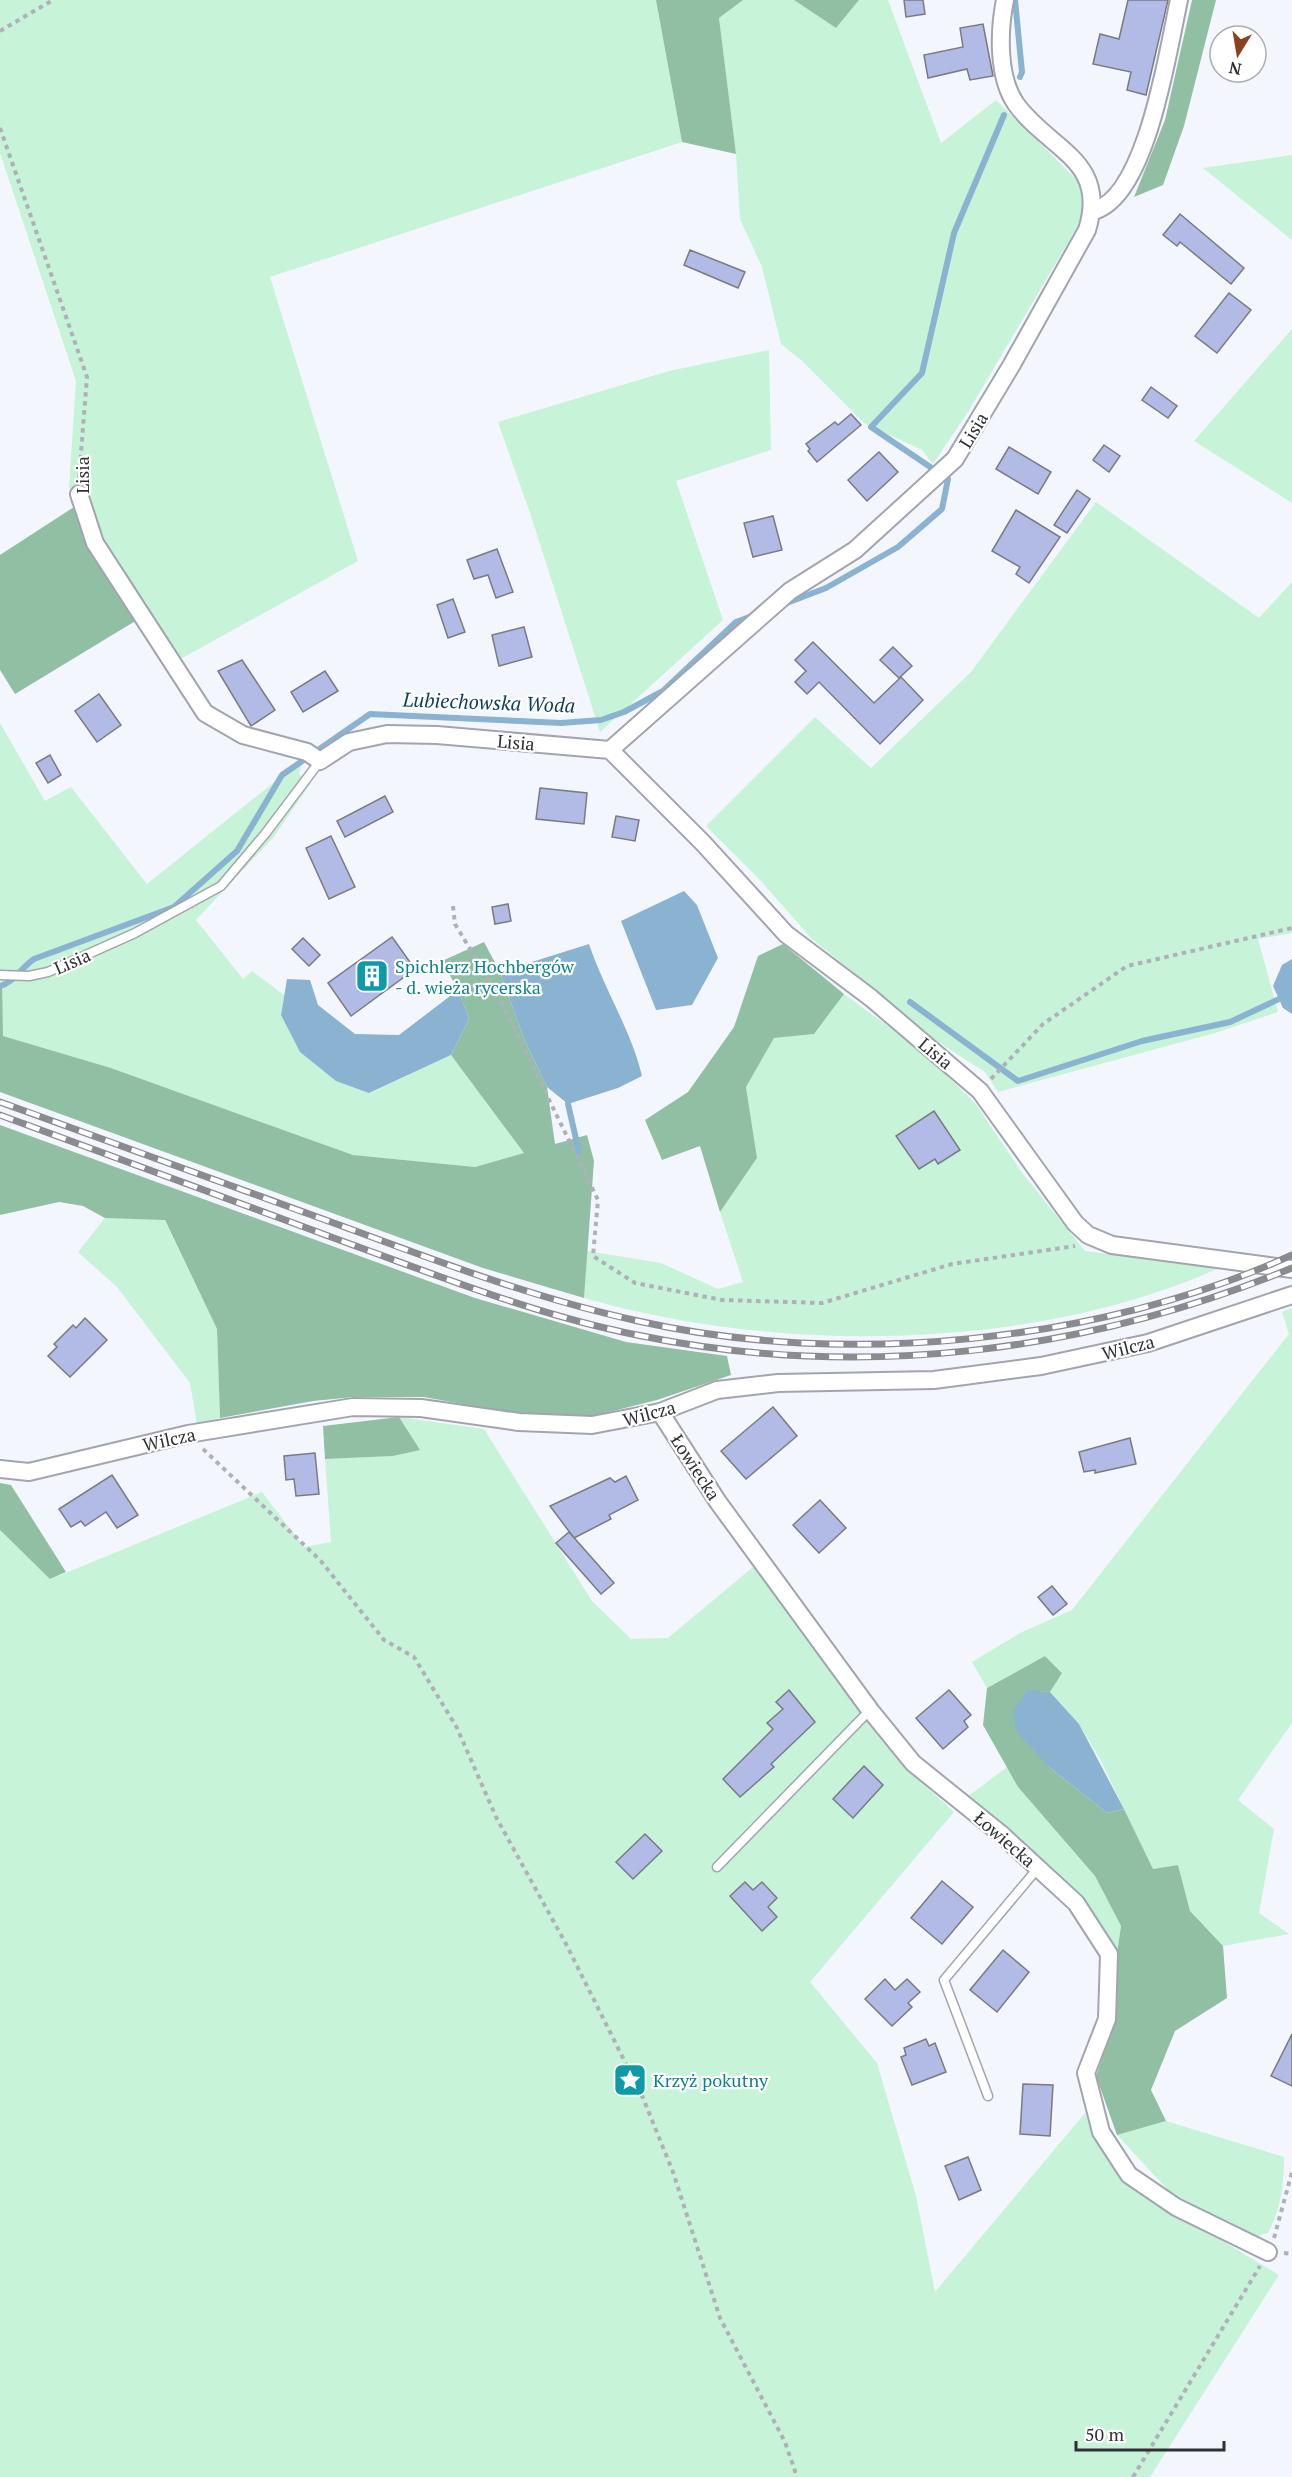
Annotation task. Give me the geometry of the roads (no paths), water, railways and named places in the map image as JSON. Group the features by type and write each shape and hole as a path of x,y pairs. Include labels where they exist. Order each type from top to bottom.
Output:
{"street":[{"path":"1005,0 1000,24 1004,70 1015,103 1078,162 1090,182 1093,211 1105,208 1114,201 1128,183 1154,118 1179,0"},
{"name":"Lisia","path":"610,750 790,591 855,550 955,459 1011,366 1087,230 1093,211"},
{"name":"Lisia","path":"80,494 95,543 205,713 243,735 307,752 320,761 349,742 387,734 437,735 610,750 703,843 786,934 871,998 980,1091 1075,1223 1088,1235 1112,1245 1233,1259 1292,1269"},
{"name":"Wilcza","path":"0,1469 30,1472 188,1434 353,1407 421,1408 557,1425 592,1425 660,1412 717,1390 778,1383 934,1380 1069,1361 1148,1343 1292,1295"},
{"name":"Łowiecka","path":"660,1412 718,1502 870,1710 913,1762 1001,1834 1076,1903 1109,1954 1107,2019 1086,2073 1101,2132 1129,2175 1176,2207 1268,2252"}],"lane":[{"name":"Lisia","path":"0,975 29,976 48,972 135,933 221,886 265,834 320,761"},
{"path":"717,1867 870,1710"},
{"path":"988,2096 944,1980 1038,1868"}],"water":[{"path":"684,891 697,905 718,958 692,1005 656,1010 621,921"},
{"path":"589,944 631,1042 642,1076 618,1088 568,1104 547,1087 524,1039 500,972"},
{"path":"1292,959 1292,1014 1283,1008 1273,986 1282,965"},
{"path":"287,979 310,980 318,1005 355,1034 399,1035 458,990 469,1019 451,1055 369,1093 336,1081 300,1052 281,1015"},
{"path":"1027,1690 1050,1692 1079,1724 1124,1809 1107,1813 1049,1767 1016,1731 1013,1711"}],"waterway":[{"name":"Lubiechowska Woda","path":"1015,0 1022,72 1020,77"},
{"name":"Lubiechowska Woda","path":"784,604 826,588 898,547 942,509 948,479 871,427 922,373 954,233 1004,115"},
{"name":"Lubiechowska Woda","path":"0,986 9,982 34,959 174,907 237,851 282,775 370,714 561,723 601,720 624,712 663,691 736,622 752,616"},
{"path":"910,1002 1018,1081 1142,1041 1230,1022 1292,993"},
{"name":"Lubiechowska Woda","path":"568,1104 579,1152"}],"railway":[{"path":"0,1102 488,1279 600,1312 718,1335 800,1343 885,1344 970,1339 1055,1327 1138,1309 1217,1285 1292,1255"},
{"path":"0,1115 488,1294 599,1327 720,1349 803,1356 887,1356 970,1351 1052,1339 1133,1321 1213,1297 1292,1268"}],"place":[{"name":"Spichlerz Hochbergów - d. wieża rycerska","path":"372,976"},
{"name":"Krzyż pokutny","path":"630,2080"}]}
